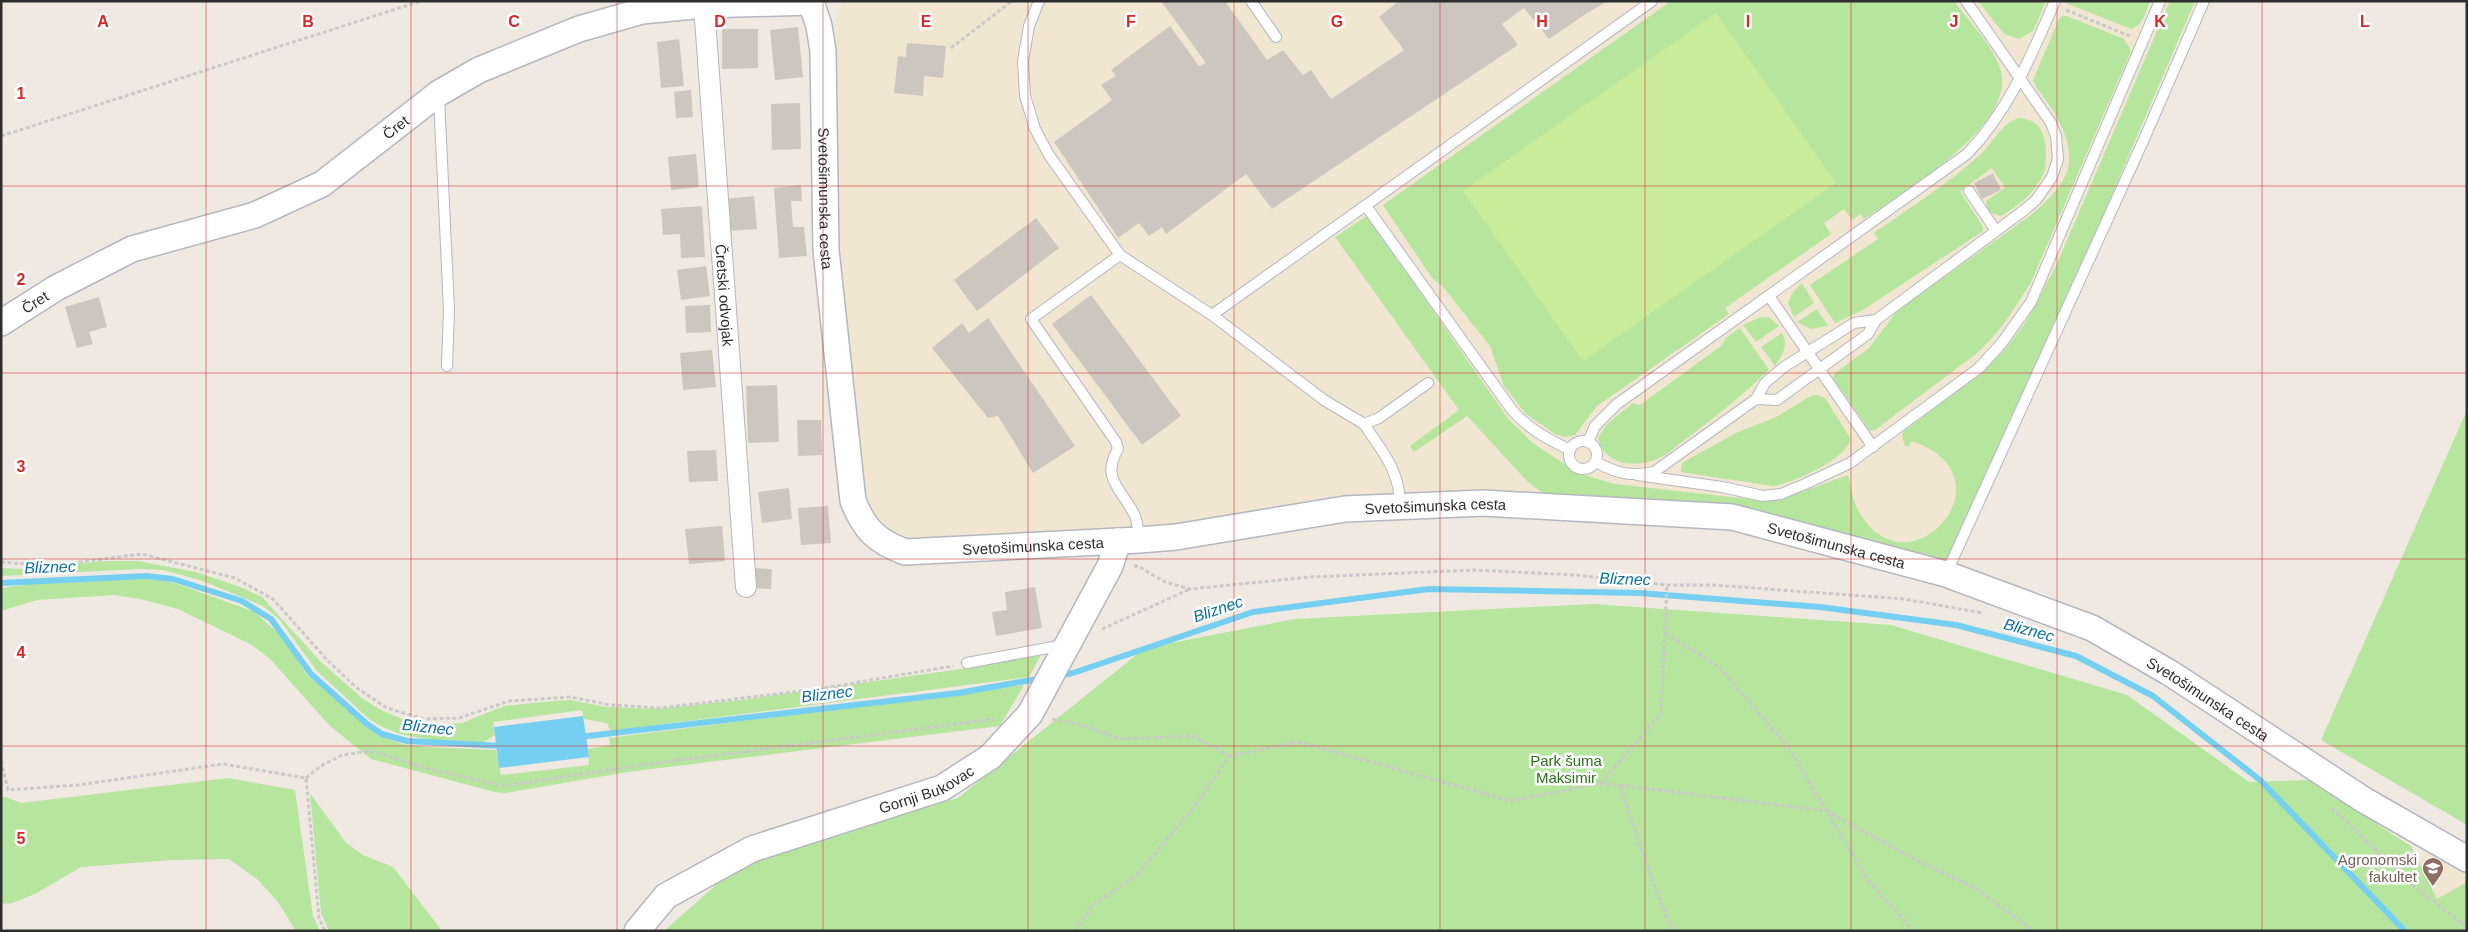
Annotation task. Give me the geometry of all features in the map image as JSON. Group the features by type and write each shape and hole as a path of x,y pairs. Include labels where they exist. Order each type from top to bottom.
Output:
{"street":[{"name":"Svetošimunska cesta","path":"812,2 819,26 823,51 826,250 853,501 860,518 871,534 888,545 905,552 1129,540 1176,536 1345,509 1483,503 1732,517 1946,574 2092,628 2170,673 2364,800 2467,859"},
{"name":"Čret","path":"1,323 56,288 132,249 255,215 322,184 439,93 479,70 579,29 642,11 704,5 812,2"},
{"name":"Čretski odvojak","path":"704,5 746,587"},
{"name":"Gornji Bukovac","path":"637,931 666,896 752,849 942,788 990,757 1035,704 1110,566 1129,540"}],"lane":[{"path":"1039,1 1029,26 1022,60 1023,86 1027,109 1049,155 1120,255 1212,315 1316,394 1364,424 1392,466 1398,480 1400,507"},
{"path":"1250,1 1276,37"},
{"path":"1212,315 1652,1"},
{"path":"1756,399 1777,400 1819,370 1868,334 1876,320 2023,211 2046,188 2058,159 2056,136 2051,123 1966,1"},
{"path":"1596,462 1615,472 1722,487 1763,496 1780,494 1850,463 1979,368 2015,327 2031,302 2160,1"},
{"path":"1946,574 2141,146 2204,1"},
{"path":"1588,442 1595,426 1617,404 1967,154 1996,122 2020,78 2055,3"},
{"path":"439,93 449,310 447,366"},
{"path":"1969,191 1996,232"},
{"path":"1366,206 1512,410 1521,420 1542,436 1570,450"},
{"path":"1120,255 1031,319 1116,442 1118,450 1112,459 1110,475 1136,518 1129,540"},
{"path":"1768,296 1873,447"},
{"path":"1637,475 1654,472 1756,399 1765,383 1807,352 1854,323 1876,320"},
{"path":"1364,424 1379,418 1428,383"},
{"path":"1579,441 1588,442 1596,448 1598,457 1596,462 1589,468 1576,467 1570,460 1570,450 1579,441"},
{"path":"967,663 1064,651"}],"path":[{"path":"1,136 421,1"},
{"path":"951,48 1012,1"},
{"path":"2055,3 2143,42"},
{"path":"1,562 49,566 142,554 235,578 273,599 328,661 357,688 387,708 424,720 459,718 509,701 571,697 610,705 660,708 818,689 967,663"},
{"path":"1110,566 1138,566 1165,582 1190,590"},
{"path":"1100,630 1190,590 1310,577 1475,570 1575,576 1667,585 1713,584 1904,599 1985,614"},
{"path":"1601,783 1661,713 1667,585"},
{"path":"1665,633 1720,668 1790,748 1869,882 1914,931"},
{"path":"1,761 8,790 78,785 223,764 306,778 321,766 342,754 370,752 429,769 504,786 1035,704 1084,726 1121,739 1193,736 1229,756 1300,742 1511,802 1601,783 1827,811 1914,859 1977,889 2034,931"},
{"path":"1075,931 1092,906 1138,874 1198,802 1229,756"},
{"path":"306,778 319,918 326,931"},
{"path":"1620,786 1655,888 1673,931"},
{"path":"2328,804 2416,888 2467,927"}],"shaded area":[{"path":"844,1 2197,1 2062,304 1940,565 1729,509 1435,498 1092,536 905,544 882,535 860,502 839,307 836,17"},
{"name":"Agronomski fakultet","path":"2427,848 2467,869 2467,931 2388,905"}],"green space":[{"path":"1671,1 1954,1 1985,41 1996,59 2000,68 2001,89 1993,111 1976,133 1929,174 1864,219 1860,214 1852,220 1844,209 1824,223 1831,234 1725,308 1729,314 1597,406 1575,435 1565,437 1555,434 1526,414 1504,386 1490,346 1443,287 1432,278 1383,205"},
{"path":"1978,1 2046,1 2033,31 2019,39 2004,34"},
{"path":"2067,1 2150,1 2141,21 2131,29 2066,3"},
{"path":"2170,1 2195,1 2045,351 1948,565 1545,495 1526,480 1467,416 1414,452 1410,446 1459,410 1335,237 1367,216 1509,420 1534,444 1580,474 1615,484 1767,501 1785,498 1848,475 1857,508 1878,534 1901,542 1924,537 1942,523 1954,502 1955,479 1942,458 1911,441 1909,447 1905,446 1902,436 1904,431 1982,373 2007,347 2025,323 2056,266"},
{"path":"1716,13 1836,183 1583,361 1463,191"},
{"path":"2063,16 2124,39 2131,51 2031,282 2000,328 1977,353 1875,430 1870,431 1833,378 1834,374 1869,348 1897,311 2031,215 2056,191 2064,179 2068,168 2067,142 2052,109 2033,80 2059,19"},
{"path":"2018,118 2036,124 2044,138 2046,161 2044,172 2031,193 2001,216 1990,213 1986,208 1986,201 2005,188 1992,168 1960,191 1983,227 1983,231 1863,310 1835,323 1810,285 1878,239 1874,233 1955,176 1985,150 2006,125"},
{"path":"1802,283 1814,303 1794,317 1788,303 1793,292"},
{"path":"1817,309 1828,326 1811,329 1797,322"},
{"path":"1761,317 1770,318 1779,326 1756,342 1743,325"},
{"path":"1740,328 1769,370 1759,380 1716,416 1658,459 1637,464 1620,462 1606,454 1598,438 1607,424 1633,403 1640,405 1721,346 1726,338"},
{"path":"1782,333 1785,346 1775,366 1761,347"},
{"path":"1817,395 1825,398 1850,438 1847,446 1840,454 1818,469 1773,486 1681,472 1682,463 1736,433 1776,417 1811,396"},
{"path":"2467,410 2467,825 2321,740"},
{"path":"106,561 138,561 196,572 243,588 262,597 320,661 363,699 383,711 407,721 433,725 462,723 504,706 571,700 606,707 659,709 741,700 961,669 1041,655 1029,677 610,731 607,723 584,719 582,710 493,722 495,735 481,744 438,741 399,734 369,719 317,671 279,619 263,606 200,580 163,570 141,569 1,576 1,568 22,569"},
{"path":"138,579 166,580 255,612 282,637 307,675 378,735 402,744 496,750 501,775 589,765 588,749 610,745 609,738 1024,685 1000,726 628,772 505,793 495,792 371,759 330,726 270,659 252,645 178,609 140,599 114,595 37,600 1,611 1,588 30,584"},
{"name":"Park šuma Maksimir","path":"1593,604 1891,625 2127,695 2249,782 2308,780 2411,846 2437,899 2467,882 2467,931 664,931 751,854 958,798 1145,648 1295,619"},
{"path":"228,778 295,790 313,916 320,931 296,931 278,902 258,880 229,859 171,860 81,867 35,894 12,903 1,904 1,797 21,803"},
{"path":"310,793 346,843 363,855 393,867 442,931 329,931 321,913"}],"water":[{"path":"583,716 589,757 499,768 494,727"}],"building":[{"path":"1161,1 1225,1 1267,60 1283,50 1303,75 1311,70 1331,99 1404,50 1379,17 1399,1 1608,1 1549,39 1524,8 1502,24 1518,45 1272,209 1246,174 1166,234 1162,227 1149,236 1139,223 1118,238 1054,142 1112,100 1101,85 1116,76 1111,70 1170,26 1199,66 1206,63"},
{"path":"798,27 803,77 775,80 770,30"},
{"path":"722,29 758,29 758,68 722,69"},
{"path":"679,39 684,86 661,88 657,42"},
{"path":"907,43 946,46 943,78 924,76 923,96 894,93 898,56 906,57"},
{"path":"691,90 693,117 676,118 674,92"},
{"path":"800,103 801,149 772,150 771,104"},
{"path":"696,154 699,187 671,190 668,157"},
{"path":"1993,173 2001,190 1982,199 1974,183"},
{"path":"801,185 802,201 791,201 793,227 804,227 807,256 779,258 774,188"},
{"path":"754,196 757,229 728,231 725,199"},
{"path":"702,206 705,257 681,258 680,234 663,235 661,209"},
{"path":"1036,218 1059,248 977,311 954,280"},
{"path":"706,266 710,296 681,300 677,270"},
{"path":"1091,295 1181,416 1142,445 1052,324"},
{"path":"99,297 107,327 89,332 93,344 77,348 65,307"},
{"path":"710,305 711,332 686,333 685,306"},
{"path":"988,318 1075,446 1033,473 998,416 988,418 932,348 962,323 969,333"},
{"path":"712,350 716,387 683,390 680,353"},
{"path":"777,385 779,442 748,443 746,386"},
{"path":"797,420 821,420 822,455 798,456"},
{"path":"716,450 718,481 689,482 687,451"},
{"path":"789,488 792,519 762,523 758,492"},
{"path":"828,506 831,543 801,545 798,508"},
{"path":"722,526 725,561 689,564 685,529"},
{"path":"753,568 772,569 771,589 752,588"},
{"path":"1035,587 1042,628 996,636 992,612 1007,610 1005,592"}],"waterway":[{"name":"Bliznec","path":"1,583 146,576 173,579 242,601 271,619 311,674 367,724 382,734 407,741 502,746"},
{"name":"Bliznec","path":"1057,676 1073,673 1253,612 1429,589 1639,593 1820,607 1956,625 2076,656 2153,696 2260,780 2405,931"},
{"name":"Bliznec","path":"579,737 958,693 1043,678"}],"place":[{"name":"Agronomski fakultet","path":"2433,887"}]}
